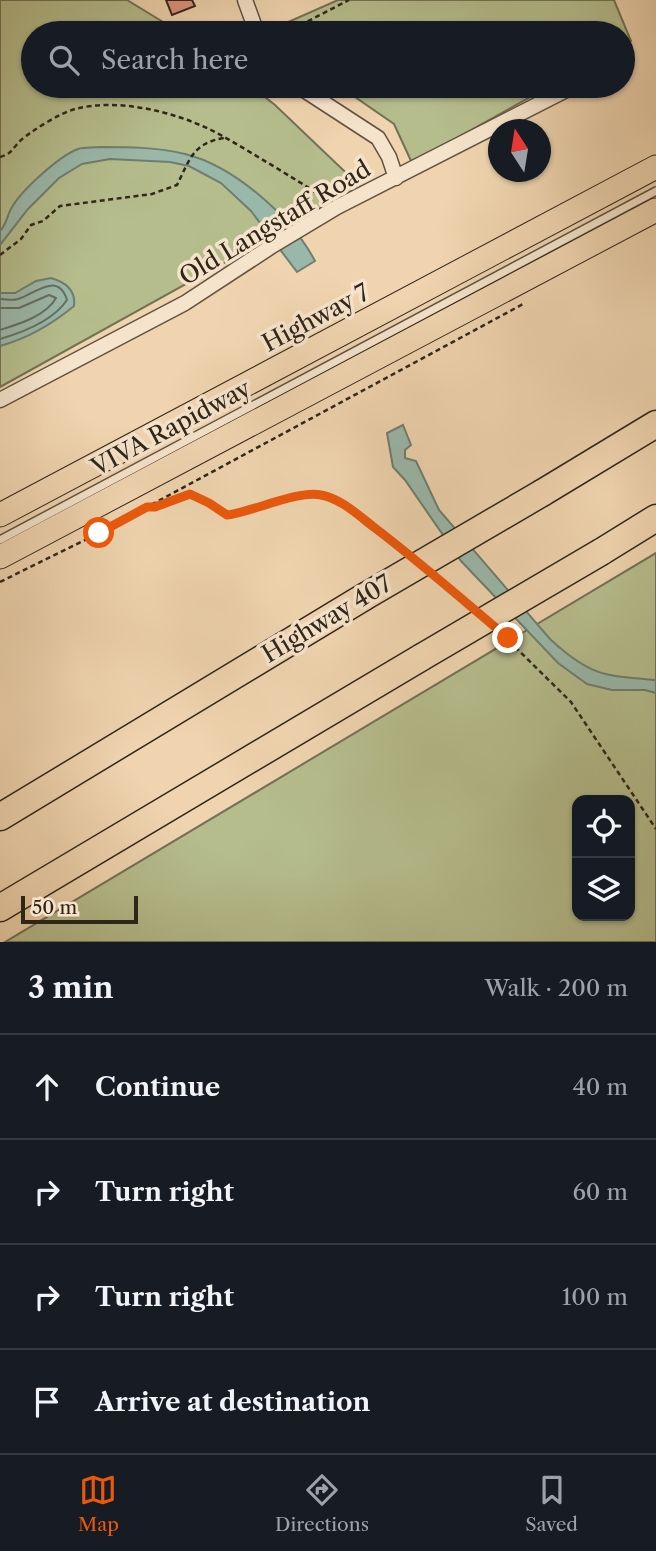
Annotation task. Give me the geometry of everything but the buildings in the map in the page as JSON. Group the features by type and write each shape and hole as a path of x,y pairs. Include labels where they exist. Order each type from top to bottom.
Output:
{"highway":[{"name":"Highway 407","path":"0,817 656,424"},
{"path":"0,908 656,518"}],"main road":[{"name":"Highway 7","path":"0,515 656,167"},
{"path":"0,557 656,211"}],"street":[{"path":"245,0 253,21"},
{"path":"316,98 378,138 396,178"},
{"name":"Old Langstaff Road","path":"0,400 185,303 337,207 551,98"}],"lane":[{"name":"VIVA Rapidway","path":"0,540 656,191"}],"path":[{"path":"308,21 349,0"},
{"path":"0,158 10,154 20,141 43,125 74,109 107,105 141,109 183,118 227,138 308,186 337,207"},
{"path":"0,255 20,239 31,225 43,221 60,206 152,194 177,186 195,150 210,141 227,138"},
{"path":"0,582 147,507 533,298"},
{"path":"147,507 155,507 190,494 227,515 273,502 318,494 337,500 405,552"},
{"path":"436,578 477,612"},
{"path":"498,630 571,702 656,829"}],"green space":[{"path":"0,0 127,0 161,21 21,21 21,98 266,98 361,187 0,387"},
{"path":"338,0 614,0 623,21 291,21"},
{"path":"356,98 528,98 488,119 412,163 394,124"},
{"path":"656,553 656,942 5,942"}],"water":[{"path":"80,148 142,148 185,154 223,170 277,211 305,244 315,261 297,272 251,211 221,183 189,166 170,162 110,159 82,164 59,178 28,209 0,245 0,231 10,210 32,183 70,153"},
{"path":"51,278 71,291 74,306 39,330 0,346 0,293 15,293 36,281"},
{"path":"403,425 411,445 405,450 405,458 416,461 439,510 550,639 576,660 598,672 656,680 656,693 645,690 612,690 587,684 558,663 461,561 405,480 393,467 387,433"}],"route":[{"path":"99,533 147,507 155,507 190,494 227,515 273,502 318,494 337,500 395,543 508,638"}]}
